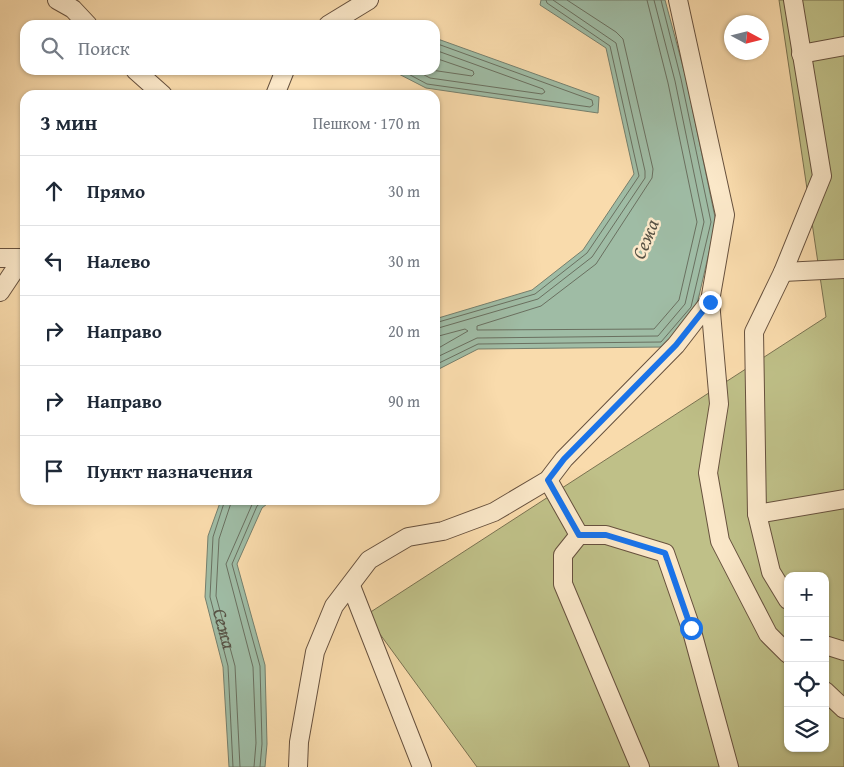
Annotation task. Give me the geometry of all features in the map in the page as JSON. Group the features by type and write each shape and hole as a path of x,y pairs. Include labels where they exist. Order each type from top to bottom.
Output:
{"street":[{"path":"57,0 73,9 83,20"},
{"path":"336,20 369,0"},
{"path":"678,0 725,215 710,302 719,404 708,473 720,541 768,634 784,650"},
{"path":"784,593 771,572 757,514 754,332 783,272 822,176 793,0"},
{"path":"801,54 844,46"},
{"path":"141,75 157,90"},
{"path":"277,90 283,75"},
{"path":"0,258 20,259"},
{"path":"0,292 20,263"},
{"path":"783,272 844,269"},
{"path":"298,767 299,742 315,652 334,606 369,560 408,537 443,531 494,512 548,480 564,459 676,345 710,302"},
{"path":"548,480 579,535"},
{"path":"757,514 844,499"},
{"path":"579,535 564,555 563,584 640,767"},
{"path":"579,535 606,535 665,553 691,628 728,767"},
{"path":"351,586 422,767"},
{"path":"829,646 844,650"},
{"path":"829,695 844,710"}],"green space":[{"path":"779,0 844,0 844,767 477,767 366,615 826,317"}],"water":[{"name":"Сежа","path":"541,0 665,0 686,78 716,222 696,309 664,347 478,349 440,368 440,318 532,290 583,250 634,174 606,48 540,5"},
{"path":"440,40 599,97 598,113 440,90 426,88 401,75 440,75"},
{"name":"Сежа","path":"219,505 266,505 262,508 237,564 265,665 267,744 265,767 229,767 223,667 205,597 208,536"}],"route":[{"path":"691,628 665,553 606,535 579,535 548,480 564,459 676,345 710,302"}]}
